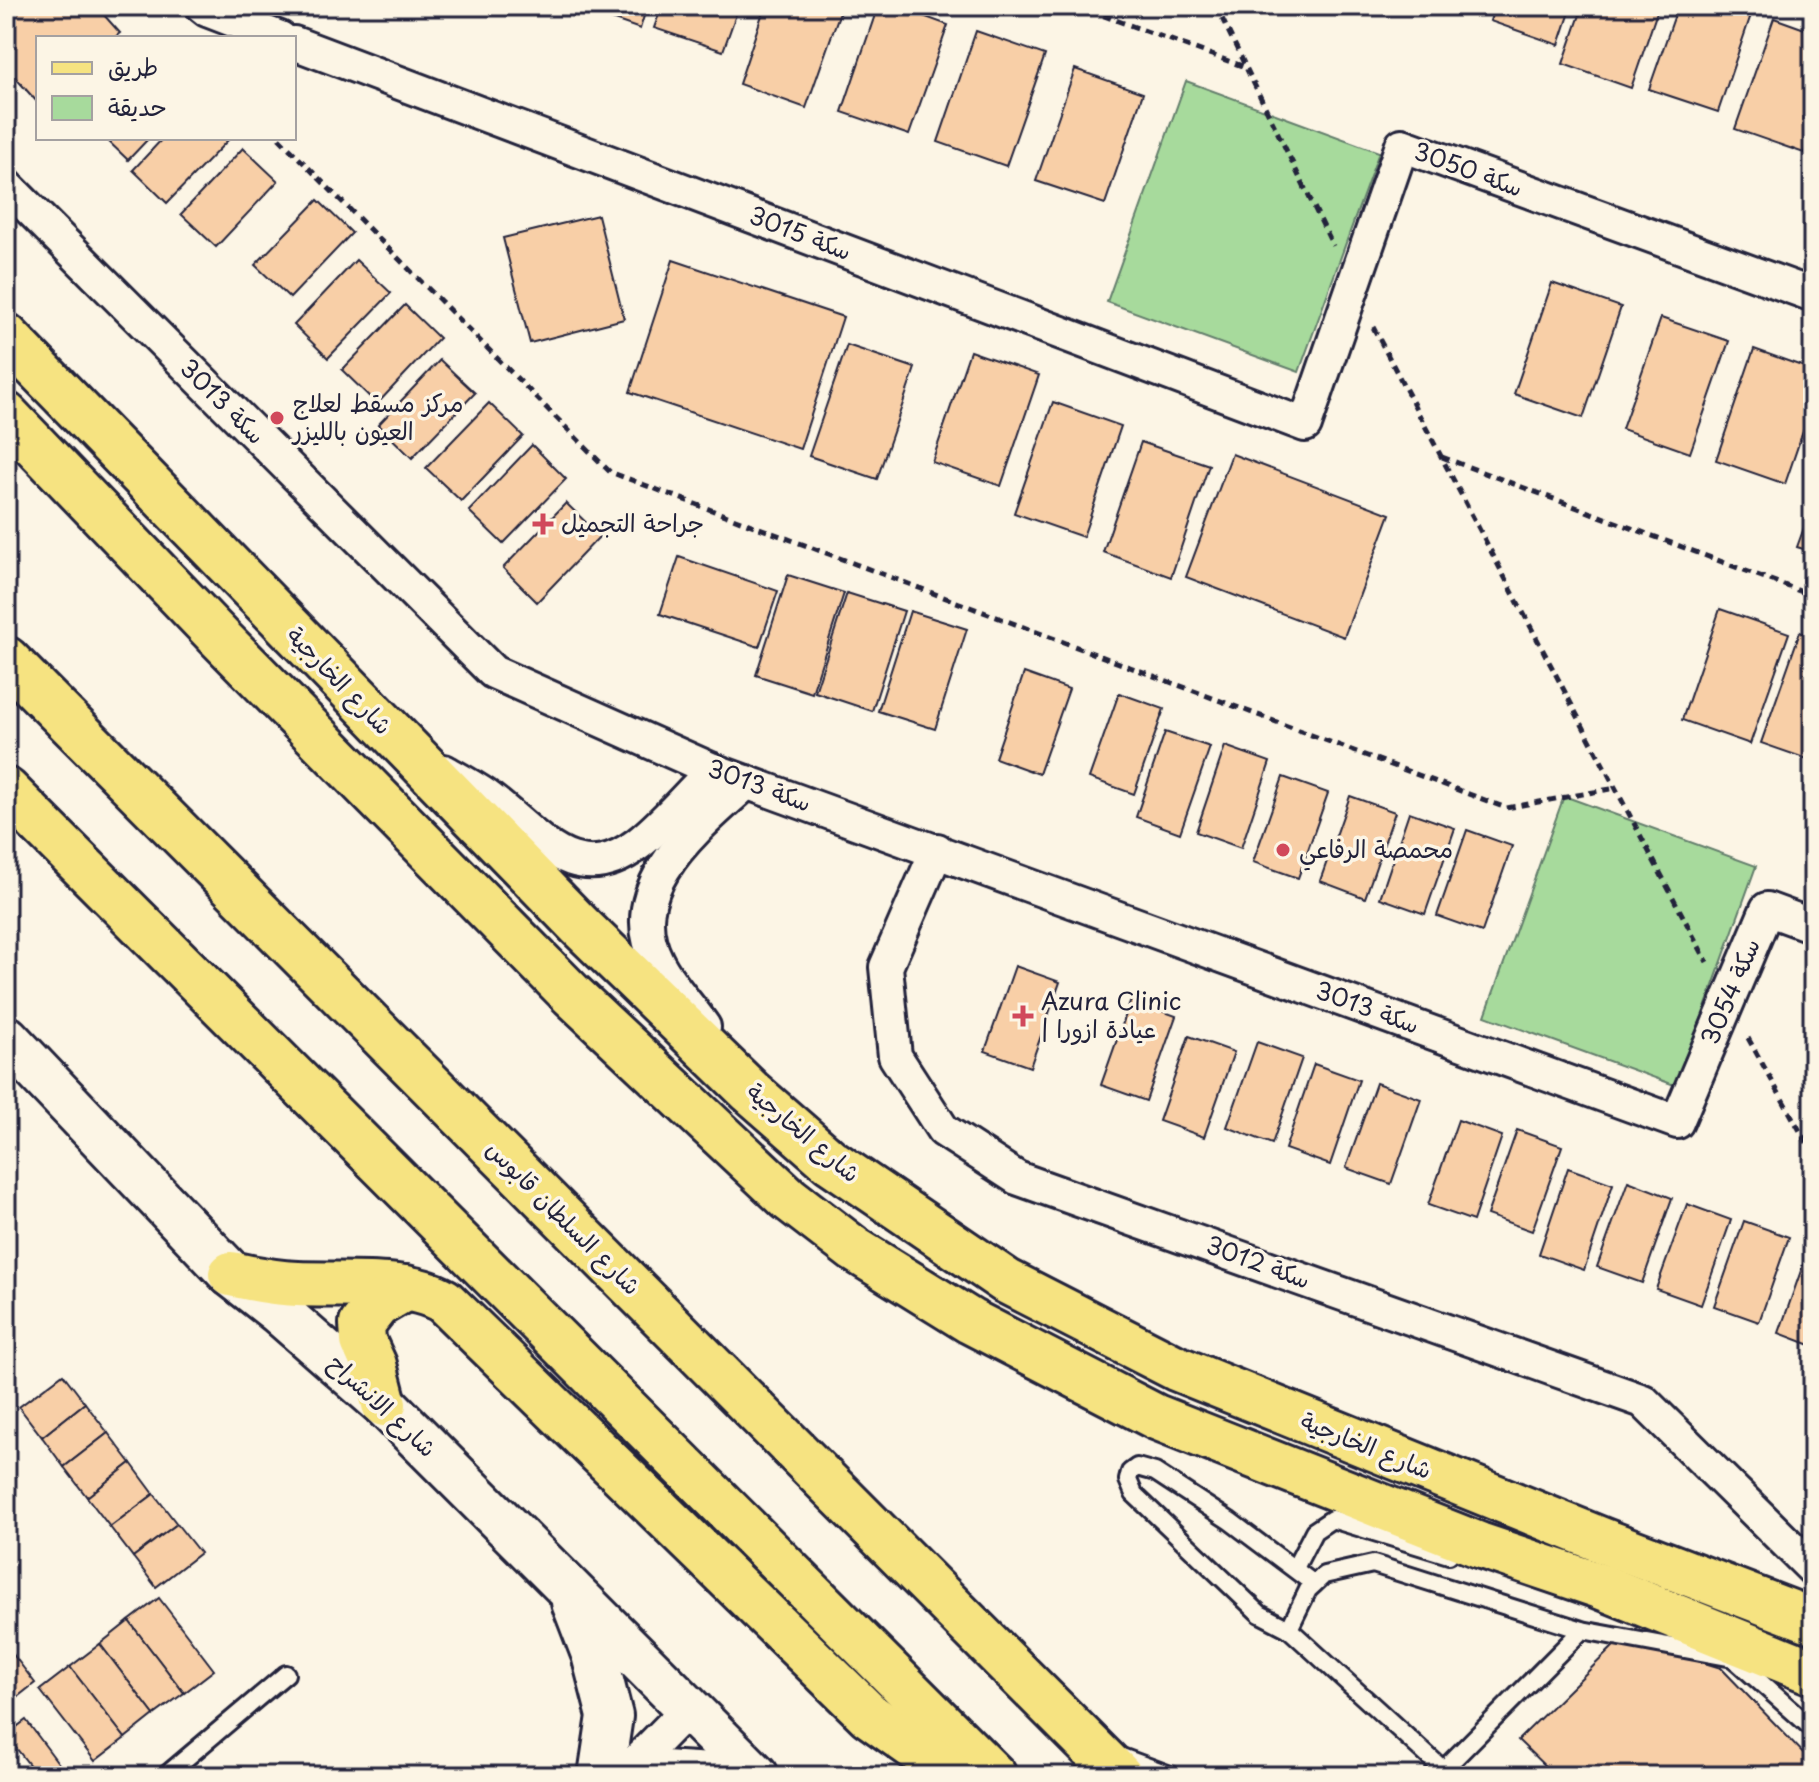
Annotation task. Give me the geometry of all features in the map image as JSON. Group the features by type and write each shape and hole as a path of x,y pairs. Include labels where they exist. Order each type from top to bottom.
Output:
{"main road":[{"name":"شارع الخارجية","path":"6,336 579,925 750,1091 830,1161 1006,1281 1176,1368 1586,1535 1813,1621"},
{"name":"شارع الخارجية","path":"6,415 220,638 582,1005 778,1188 854,1249 970,1321 1156,1417 1479,1545 1600,1586 1813,1672"},
{"name":"شارع السلطان قابوس","path":"6,659 1105,1761"},
{"path":"6,790 994,1776"},
{"path":"231,1274 286,1284 406,1288 432,1294 444,1301 869,1715 955,1776"},
{"path":"384,1404 374,1365 363,1341 362,1324 377,1305 406,1288"}],"street":[{"path":"202,6 275,36"},
{"name":"سكة 3015","path":"296,44 1305,425"},
{"name":"سكة 3050","path":"1305,425 1402,145 1813,295"},
{"name":"سكة 3013","path":"6,185 493,672 713,770 1677,1122"},
{"path":"402,746 485,795 560,857 584,863 613,859 638,843 713,770"},
{"path":"747,782 700,826 660,874 647,902 646,924 656,961 750,1091"},
{"name":"سكة 3012","path":"937,850 886,967 895,1056 943,1130 1017,1178 1643,1401 1813,1569"},
{"name":"سكة 3054","path":"1677,1122 1767,909 1813,926"},
{"name":"شارع الانشراح","path":"6,1038 231,1274 384,1404 756,1776"},
{"path":"569,1588 594,1654 610,1716 601,1776"},
{"path":"622,1776 689,1708"},
{"path":"654,1776 663,1773 711,1776"}],"lane":[{"path":"1314,1584 1155,1472 1137,1467 1130,1472 1128,1480 1134,1494 1260,1614 1289,1629 1447,1773 1582,1630"},
{"path":"1295,1568 1314,1531 1332,1519 1458,1558"},
{"path":"1289,1629 1308,1590 1324,1575 1373,1564 1582,1630 1733,1658 1813,1729"},
{"path":"1513,1574 1551,1585 1600,1586"},
{"path":"165,1776 286,1674"},
{"path":"1105,1761 1173,1776"}],"path":[{"path":"1077,6 1246,67"},
{"path":"1216,6 1353,288 1728,1001 1813,1154"},
{"path":"281,140 610,472 1506,808 1616,788"},
{"path":"1441,456 1813,596"}],"green space":[{"path":"1186,81 1379,152 1299,372 1107,302"},
{"path":"1564,796 1756,866 1677,1086 1485,1016"}],"building":[{"path":"6,6 96,6 120,33 116,36 36,36 36,101 6,67"},
{"path":"574,6 647,6 640,29"},
{"path":"662,6 739,6 723,51 654,28"},
{"path":"765,6 842,6 806,108 739,84"},
{"path":"878,6 896,6 948,25 909,135 842,112"},
{"path":"1495,6 1572,6 1559,45 1490,21"},
{"path":"1583,6 1659,6 1631,88 1563,64"},
{"path":"1678,6 1754,6 1718,112 1649,89"},
{"path":"1774,18 1813,32 1813,126 1804,153 1735,129"},
{"path":"976,31 1045,55 1006,166 938,142"},
{"path":"1075,69 1143,93 1105,204 1036,181"},
{"path":"107,140 147,140 128,160"},
{"path":"161,140 228,140 167,203 133,170"},
{"path":"243,148 278,181 216,247 181,214"},
{"path":"318,200 352,233 290,298 255,265"},
{"path":"598,215 624,319 530,343 503,238"},
{"path":"356,260 391,293 328,358 294,325"},
{"path":"673,260 843,317 800,449 630,392"},
{"path":"1552,283 1621,307 1583,418 1514,394"},
{"path":"405,305 439,338 377,404 342,370"},
{"path":"1661,318 1729,341 1690,453 1622,429"},
{"path":"847,345 915,368 877,479 809,456"},
{"path":"1754,349 1813,370 1813,402 1785,484 1716,460"},
{"path":"970,351 1039,375 1001,486 932,462"},
{"path":"440,360 475,393 412,458 378,425"},
{"path":"1053,402 1121,426 1083,537 1014,513"},
{"path":"489,403 523,436 461,501 426,468"},
{"path":"1141,442 1209,465 1171,577 1103,552"},
{"path":"532,445 566,479 503,544 469,511"},
{"path":"1232,454 1390,514 1344,637 1186,577"},
{"path":"566,503 600,536 537,602 503,568"},
{"path":"1813,503 1813,552 1797,547"},
{"path":"679,557 778,591 759,647 660,614"},
{"path":"788,575 844,593 812,693 756,675"},
{"path":"847,593 904,611 872,711 815,692"},
{"path":"1720,609 1789,633 1750,744 1682,720"},
{"path":"910,611 967,629 935,729 878,711"},
{"path":"1800,632 1813,637 1813,761 1761,743"},
{"path":"1024,673 1069,689 1039,774 995,758"},
{"path":"1119,693 1164,709 1134,794 1089,778"},
{"path":"1165,732 1210,747 1180,833 1136,817"},
{"path":"1225,746 1270,762 1241,848 1196,832"},
{"path":"1283,777 1328,793 1298,878 1253,862"},
{"path":"1350,796 1395,812 1365,898 1320,881"},
{"path":"1409,812 1455,828 1425,914 1380,898"},
{"path":"1467,830 1512,846 1482,932 1437,916"},
{"name":"Azura Clinic | عيادة ازورا","path":"1015,966 1060,982 1030,1067 985,1051"},
{"path":"1131,1000 1176,1016 1146,1101 1101,1085"},
{"path":"1189,1036 1234,1052 1204,1137 1159,1121"},
{"path":"1257,1042 1302,1058 1272,1144 1227,1127"},
{"path":"1314,1064 1359,1080 1330,1165 1285,1149"},
{"path":"1376,1083 1421,1099 1391,1184 1346,1168"},
{"path":"1458,1120 1502,1136 1473,1221 1428,1205"},
{"path":"1517,1130 1562,1146 1532,1231 1487,1215"},
{"path":"1568,1168 1613,1184 1584,1270 1539,1254"},
{"path":"1628,1181 1672,1198 1642,1283 1597,1267"},
{"path":"1687,1204 1731,1220 1701,1305 1656,1289"},
{"path":"1744,1221 1789,1237 1759,1322 1714,1306"},
{"path":"1809,1248 1813,1250 1813,1346 1779,1333"},
{"path":"63,1374 85,1403 42,1437 19,1407"},
{"path":"85,1403 108,1433 64,1467 42,1437"},
{"path":"108,1433 131,1463 87,1497 64,1467"},
{"path":"131,1463 154,1494 110,1527 87,1497"},
{"path":"154,1494 177,1524 133,1557 110,1527"},
{"path":"177,1524 200,1553 156,1587 133,1557"},
{"path":"159,1598 214,1670 184,1693 129,1621"},
{"path":"129,1621 184,1693 154,1715 100,1644"},
{"path":"1622,1638 1721,1668 1813,1763 1813,1776 1555,1776 1518,1740"},
{"path":"100,1644 154,1715 125,1738 70,1667"},
{"path":"12,1653 35,1683 6,1706 6,1658"},
{"path":"70,1667 125,1738 95,1761 40,1690"},
{"path":"26,1720 62,1768 52,1776 38,1776 6,1735"}],"place":[{"name":"مركز مسقط لعلاج العيون بالليزر","path":"277,418"},
{"name":"جراحة التجميل","path":"543,524"},
{"name":"محمصة الرفاعي","path":"1283,850"},
{"name":"Azura Clinic | عيادة ازورا","path":"1023,1016"}]}
